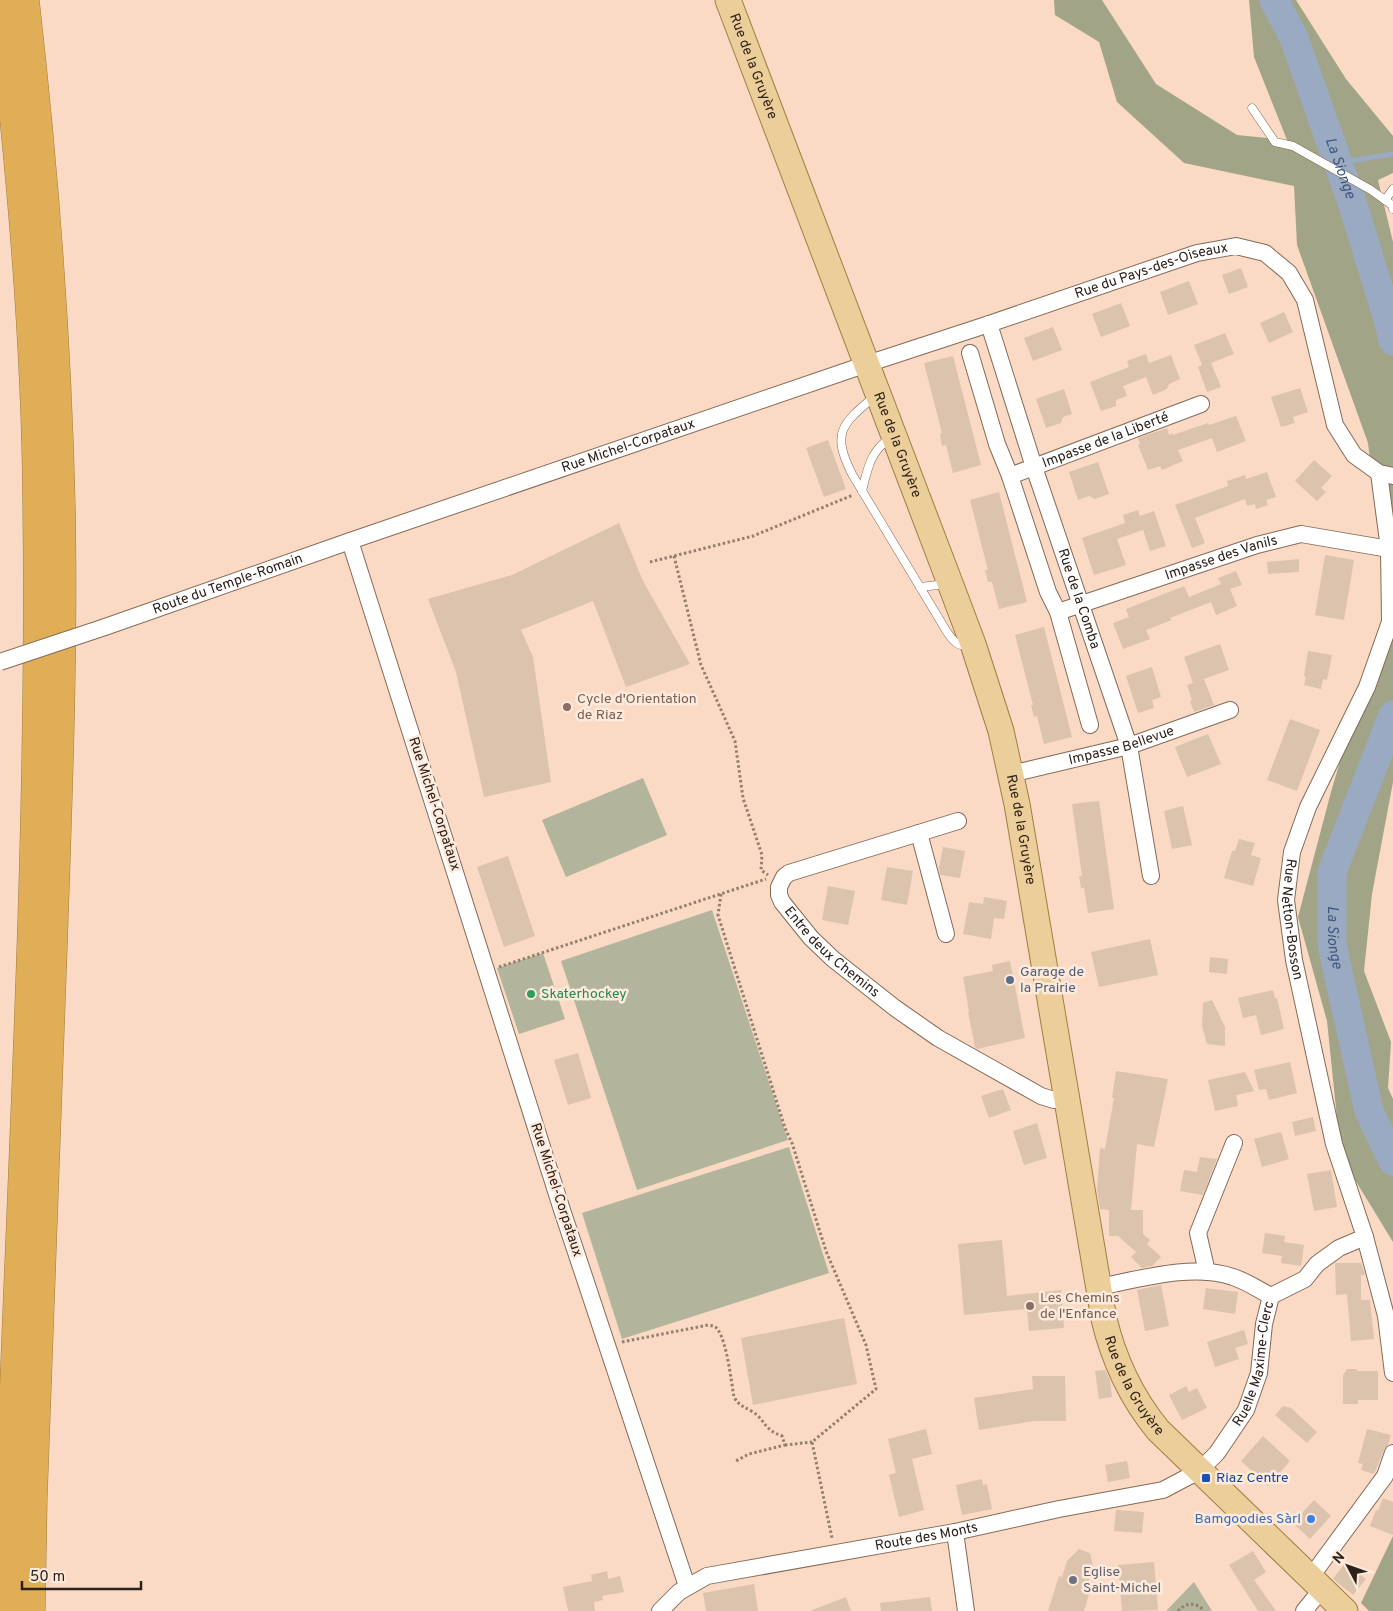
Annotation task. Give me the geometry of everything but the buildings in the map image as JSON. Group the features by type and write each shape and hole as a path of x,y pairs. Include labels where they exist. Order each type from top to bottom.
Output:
{"highway":[{"path":"1,0 18,148 26,254 38,515 36,790 8,1611"},
{"path":"24,0 40,145 51,280 61,524 58,801 30,1611"}],"main road":[{"name":"Rue de la Gruyère","path":"728,0 895,435 973,644 1001,731 1011,774 1104,1319 1112,1347 1130,1389 1158,1430 1329,1595"}],"street":[{"name":"Rue du Pays-des-Oiseaux","path":"867,364 1197,253 1236,246 1265,253 1289,273 1305,300 1335,425 1354,455 1386,474"},
{"name":"Rue de la Comba","path":"989,324 1034,467 1129,746 1151,876"},
{"path":"970,353 996,444 1010,476 1048,592 1058,612 1090,725"},
{"name":"Rue Michel-Corpataux","path":"687,1586 606,1346 350,541 867,364"},
{"name":"Impasse de la Liberté","path":"1010,476 1201,404"},
{"name":"Rue Netton-Bosson","path":"1386,474 1390,622 1366,687 1308,807 1292,852 1286,900 1294,960 1334,1144 1365,1237 1386,1316 1393,1373"},
{"name":"Impasse des Vanils","path":"1058,612 1257,545 1301,534 1389,549"},
{"name":"Route du Temple-Romain","path":"0,662 350,541"},
{"name":"Impasse Bellevue","path":"1011,774 1129,746 1230,710"},
{"name":"Entre deux Chemins","path":"958,821 789,873 784,877 779,886 778,895 811,938 895,1008 938,1038 1042,1096 1054,1100 1067,1099"},
{"path":"919,833 946,934"},
{"path":"1207,1272 1198,1233 1234,1143"},
{"name":"Ruelle Maxime-Clerc","path":"1199,1471 1217,1453 1246,1410 1259,1373 1264,1324 1272,1296 1305,1279 1317,1264 1340,1248 1365,1237"},
{"path":"1099,1287 1169,1274 1207,1272 1233,1277 1272,1296"},
{"path":"1304,1611 1329,1595 1386,1476 1393,1453"},
{"name":"Route des Monts","path":"660,1611 679,1592 706,1576 955,1532 1058,1509 1163,1490 1199,1471"},
{"path":"955,1532 966,1611"}],"lane":[{"path":"1252,108 1275,142 1292,146 1371,190 1392,205 1393,209"},
{"path":"1385,200 1393,190"},
{"path":"878,393 851,418 842,431 840,436 845,460 953,640 960,646 973,644"},
{"path":"862,491 874,454 883,443 895,435"},
{"path":"920,587 950,583"}],"path":[{"path":"650,562 753,536 862,491"},
{"path":"486,971 772,877 761,870 762,855 743,798 735,741 701,665 674,556"},
{"path":"721,894 718,915 721,925 826,1251 866,1345 876,1389 812,1442 785,1445 749,1454 734,1462"},
{"path":"606,1346 708,1325 714,1326 718,1329 724,1342 734,1397 743,1407 755,1413 766,1428 782,1436 785,1445"},
{"path":"812,1442 835,1554"},
{"path":"1181,1610 1184,1605 1195,1604 1204,1611"}],"green space":[{"path":"1054,0 1102,0 1156,84 1237,135 1287,140 1254,57 1249,0 1296,0 1346,79 1393,136 1393,173 1378,180 1393,242 1393,782 1372,894 1364,971 1391,1042 1388,1088 1393,1099 1393,1242 1341,1157 1327,1021 1298,917 1331,792 1387,603 1368,443 1297,245 1294,186 1184,163 1117,102 1099,42 1055,15"},
{"path":"643,778 667,835 566,877 542,820"},
{"path":"712,910 788,1140 637,1190 561,961"},
{"name":"Skaterhockey","path":"543,953 565,1019 519,1034 497,968"},
{"path":"789,1147 829,1273 622,1339 582,1213"},
{"path":"1393,1536 1393,1611 1369,1611 1361,1603"},
{"path":"1194,1582 1212,1611 1167,1611 1167,1610"}],"waterway":[{"name":"La Sionge","path":"1274,0 1294,38 1354,208 1393,341"},
{"path":"1338,163 1393,154"},
{"name":"La Sionge","path":"1393,715 1332,872 1332,945 1369,1111 1393,1161"}],"place":[{"name":"Cycle d'Orientation de Riaz","path":"567,707"},
{"name":"Garage de la Prairie","path":"1010,980"},
{"name":"Skaterhockey","path":"531,994"},
{"name":"Les Chemins de l'Enfance","path":"1030,1306"},
{"name":"Riaz Centre","path":"1206,1478"},
{"name":"Bamgoodies Sàrl","path":"1311,1519"},
{"name":"Eglise Saint-Michel","path":"1073,1580"}]}
